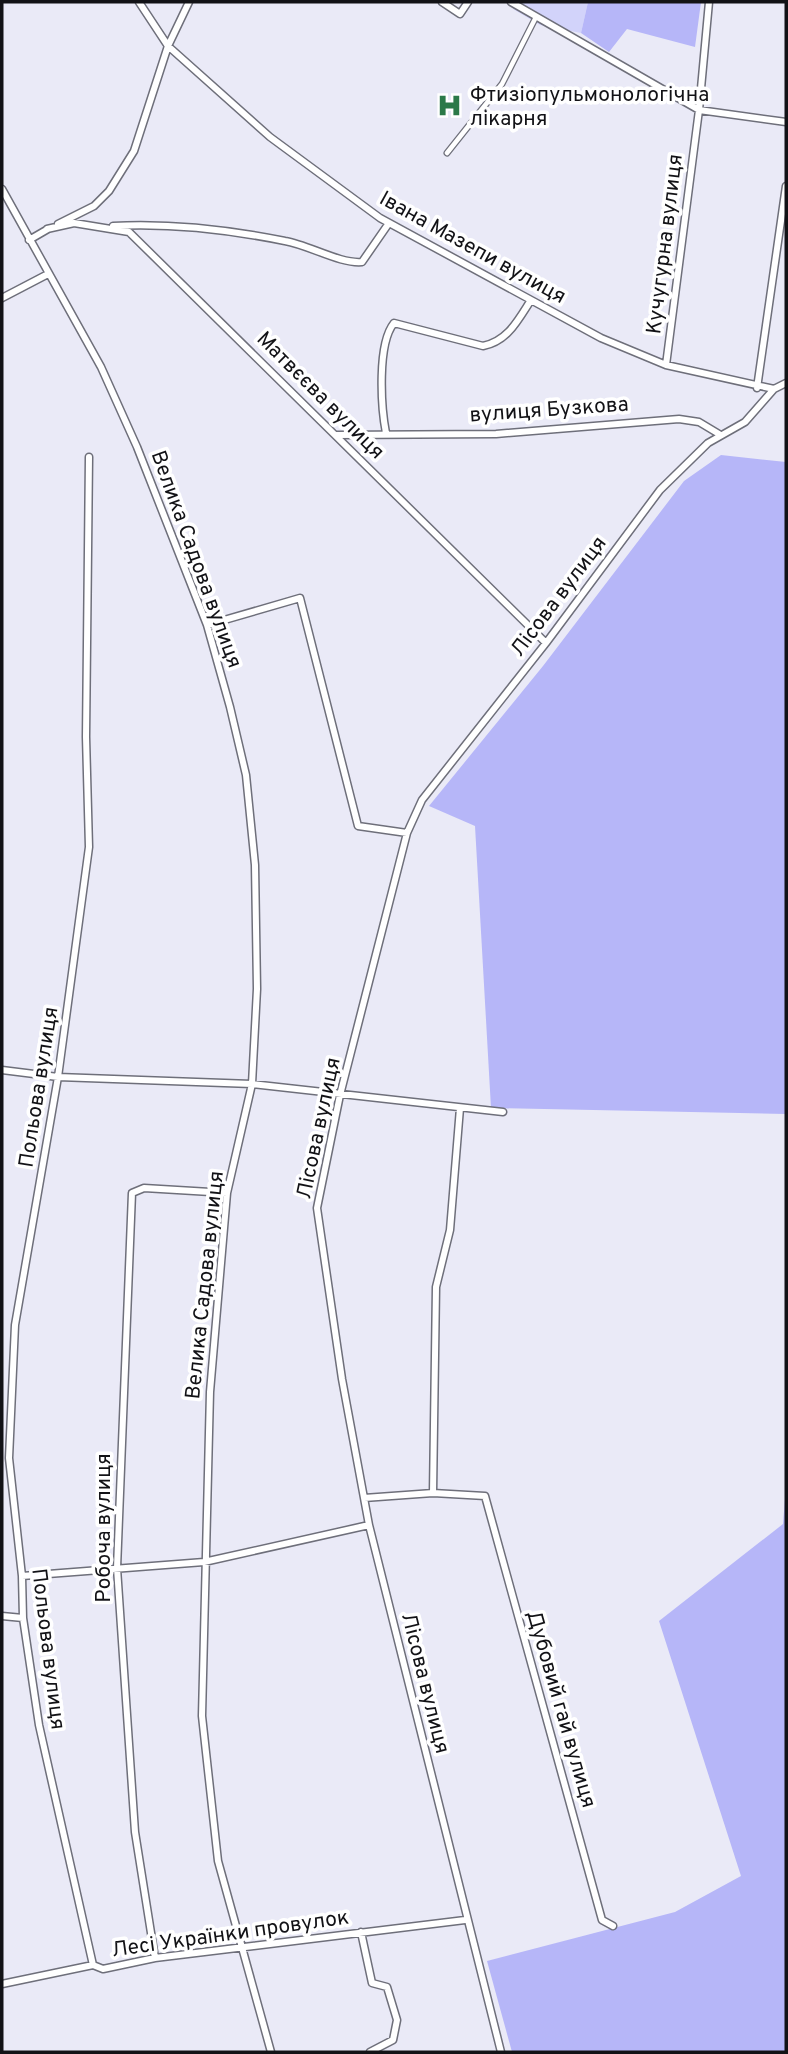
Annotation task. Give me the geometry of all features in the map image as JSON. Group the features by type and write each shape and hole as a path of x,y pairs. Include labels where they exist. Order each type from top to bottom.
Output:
{"street":[{"name":"Івана Мазепи вулиця","path":"139,2 168,46 270,137 389,223 601,338 666,365 757,388 774,389"},
{"path":"29,240 94,205 109,191 134,151 168,46 188,2"},
{"path":"442,2 460,15 468,2"},
{"path":"511,2 699,110 786,122"},
{"name":"Кучугурна вулиця","path":"666,365 699,110 709,2"},
{"path":"447,153 502,84 536,17"},
{"path":"757,388 786,186"},
{"name":"Велика Садова вулиця","path":"2,189 101,367 137,447 207,625 246,775 255,865 257,989 252,1084 227,1193 210,1392 202,1717 218,1861 271,2052"},
{"name":"Матвєєва вулиця","path":"47,229 74,223 129,232 546,643"},
{"path":"108,227 142,225 248,235 288,241 351,263 362,262 389,223"},
{"path":"2,298 48,274"},
{"path":"386,433 380,403 387,339 394,323 483,346 501,340 512,330 531,300"},
{"name":"Лісова вулиця","path":"501,2052 465,1920 369,1525 330,1306 317,1208 340,1095 407,834 422,800 546,643 660,490 719,435 744,422 774,389 786,383"},
{"name":"вулиця Бузкова","path":"336,435 496,434 679,419 699,422 719,435"},
{"name":"Польова вулиця","path":"89,457 86,737 89,847 58,1077 15,1325 9,1458 22,1576 23,1618 39,1725 93,1965"},
{"path":"207,625 300,598 358,826 407,834"},
{"path":"2,1070 58,1077 252,1084 503,1112"},
{"path":"364,1498 433,1493 436,1287 450,1230 460,1108"},
{"name":"Робоча вулиця","path":"155,1958 135,1832 117,1569 132,1193 144,1188 227,1193"},
{"name":"Дубовий гай вулиця","path":"433,1493 485,1496 603,1920 613,1926"},
{"path":"22,1576 204,1562 369,1525"},
{"path":"2,1616 23,1618"},
{"name":"Лесі Українки провулок","path":"2,1984 93,1965 103,1969 155,1958 465,1920"},
{"path":"361,1933 372,1983 387,1987 397,2020 393,2040 370,2052"}],"shaded area":[{"path":"518,2 588,2 581,33 540,25 513,9"},
{"path":"588,2 701,2 695,47 627,29 609,52 581,33"},
{"path":"721,455 786,462 786,1114 491,1108 475,826 429,806 543,666 684,481"},
{"path":"786,1486 786,2052 512,2052 487,1961 675,1912 741,1876 659,1621 783,1524"}],"place":[{"name":"Фтизіопульмонологічна лікарня","path":"450,106"}]}
